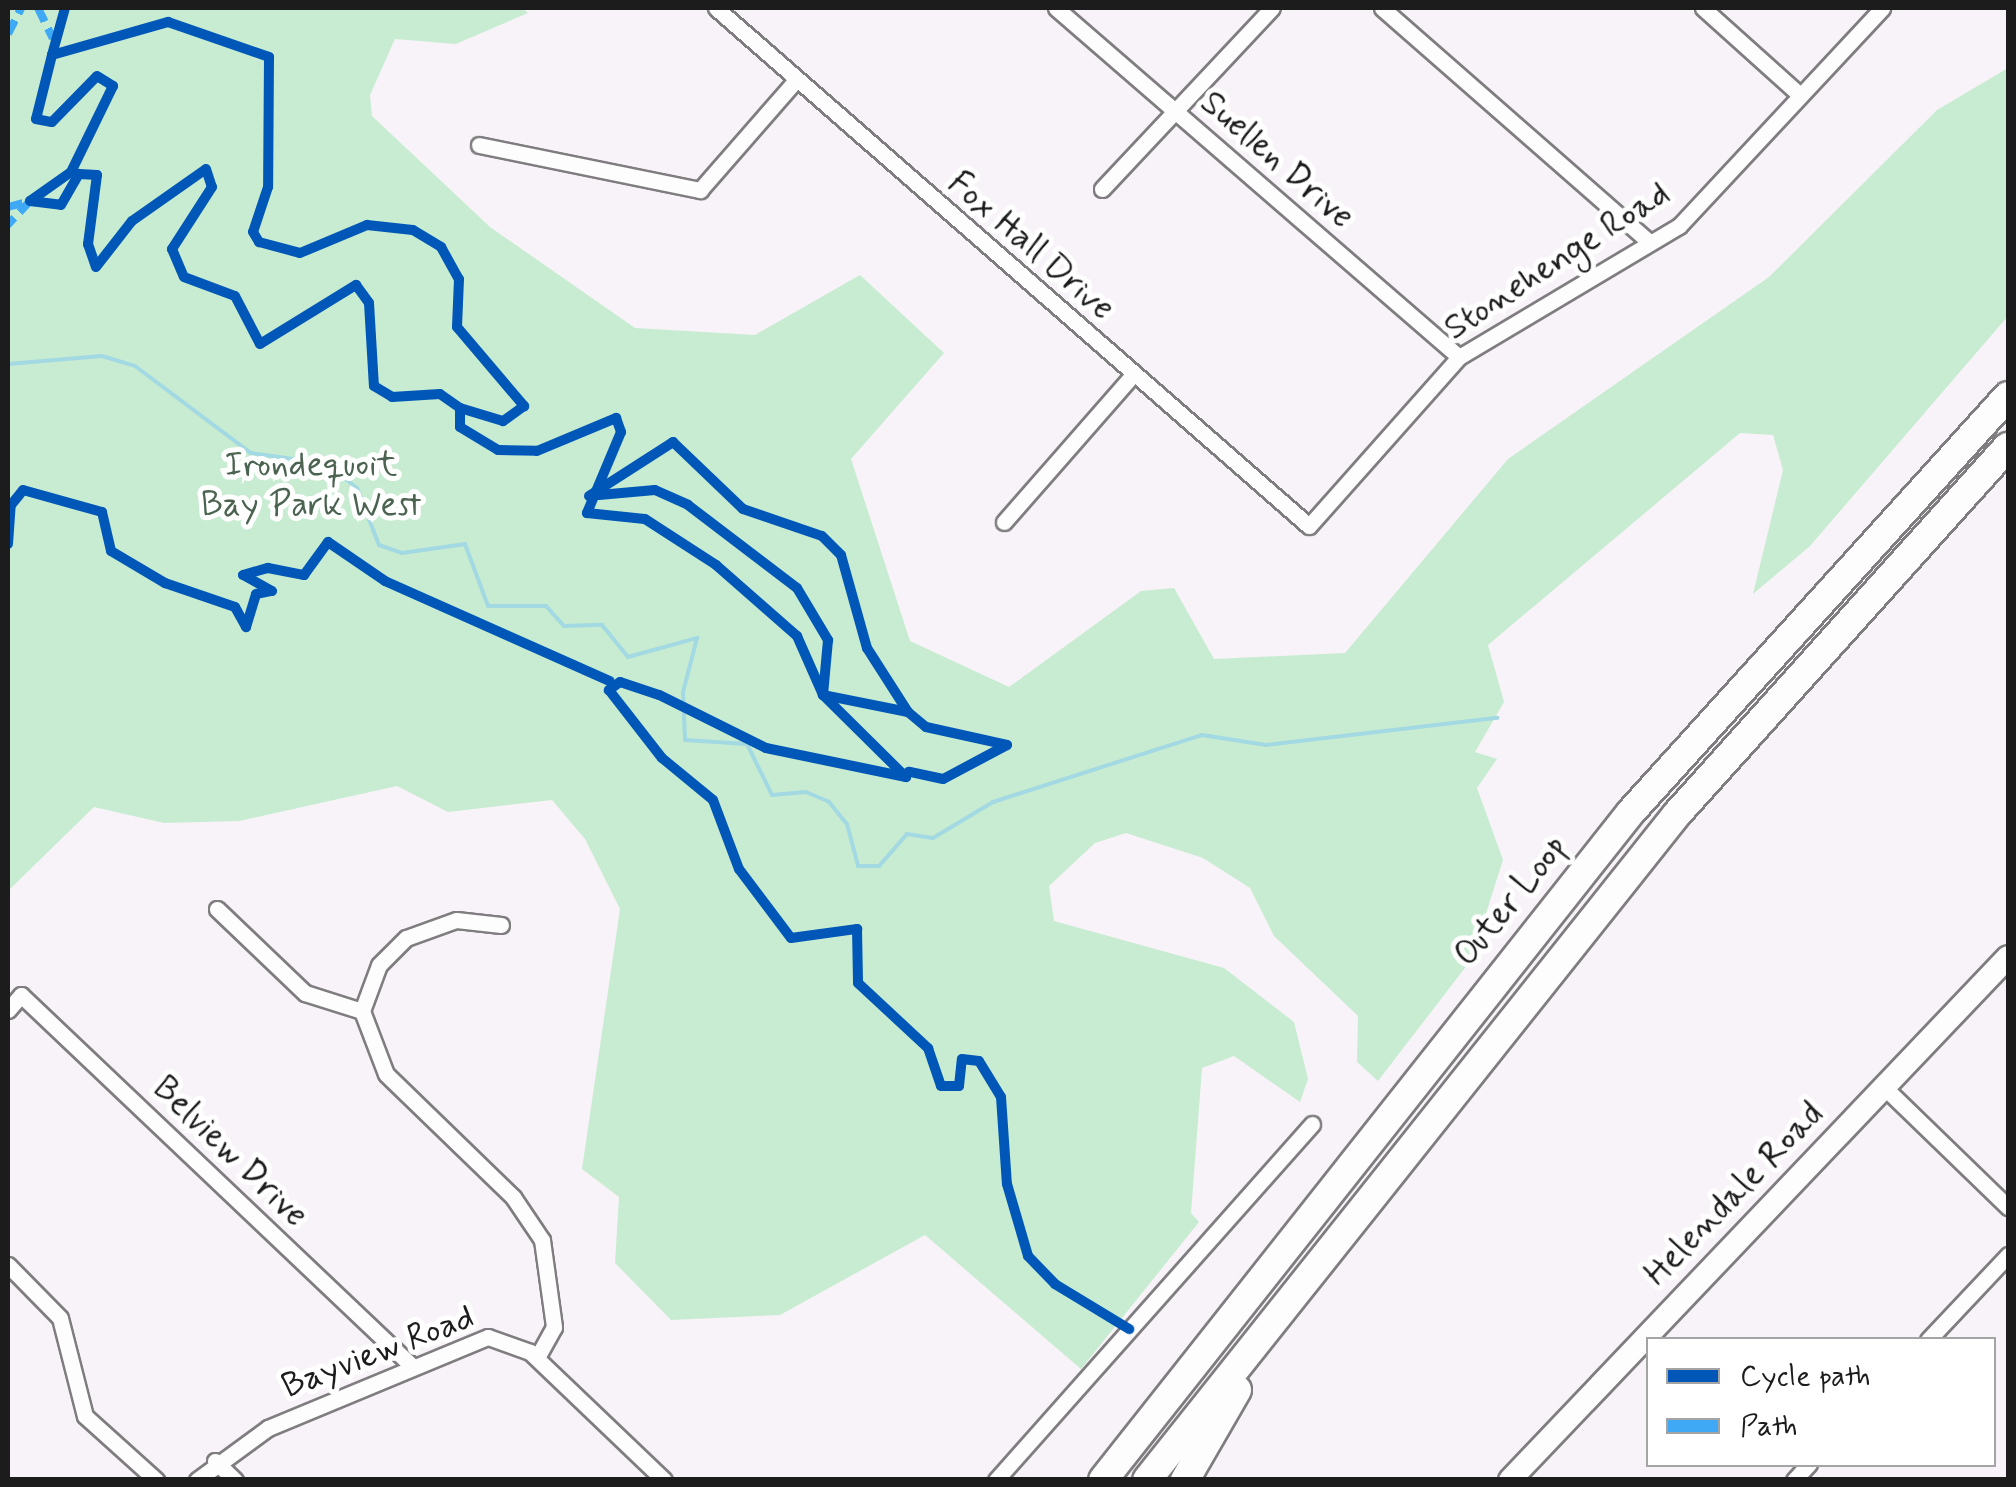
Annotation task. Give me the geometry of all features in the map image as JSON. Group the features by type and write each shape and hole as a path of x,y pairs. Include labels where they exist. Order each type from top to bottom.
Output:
{"highway":[{"name":"Outer Loop","path":"1103,1480 1623,822 2008,396"},
{"name":"Outer Loop","path":"1147,1480 1710,774 2008,446"},
{"path":"1185,1480 1375,1190"}],"street":[{"name":"Fox Hall Drive","path":"716,8 1132,376 1309,526"},
{"name":"Suellen Drive","path":"1056,8 1458,357"},
{"path":"1102,189 1272,8"},
{"path":"1382,8 1649,242"},
{"path":"1703,8 1800,95"},
{"name":"Stonehenge Road","path":"1309,526 1458,357 1679,226 1882,8"},
{"path":"479,145 700,190 796,79"},
{"path":"1004,522 1132,376"},
{"path":"217,909 305,992 362,1011"},
{"path":"501,925 456,920 406,938 379,965 362,1011 386,1074 513,1197 542,1240 554,1327 537,1358"},
{"name":"Helendale Road","path":"1646,1337 2008,956"},
{"name":"Belview Drive","path":"8,1010 22,995 412,1366"},
{"path":"1884,1087 2008,1207"},
{"path":"996,1480 1312,1124"},
{"path":"1931,1337 2008,1255"},
{"path":"8,1265 60,1318 85,1416 156,1480"},
{"name":"Bayview Road","path":"196,1480 215,1460 412,1366 488,1336 537,1358 664,1480"},
{"name":"Helendale Road","path":"1510,1480 1646,1337"},
{"path":"215,1460 235,1480"}],"green space":[{"name":"Irondequoit Bay Park West","path":"8,8 522,8 528,13 456,44 395,39 370,95 372,116 490,227 635,328 755,335 860,275 944,353 851,459 910,641 1009,687 1141,591 1174,588 1214,659 1345,653 1508,459 1769,277 1937,110 2008,68 2008,316 1810,546 1753,594 1783,470 1773,435 1740,433 1488,645 1504,702 1475,752 1497,759 1477,788 1503,860 1471,960 1378,1081 1357,1062 1358,1016 1274,936 1250,888 1203,858 1126,833 1095,843 1049,886 1054,921 1224,968 1294,1022 1308,1079 1300,1102 1234,1056 1202,1068 1191,1213 1199,1222 1081,1369 925,1235 780,1315 671,1320 615,1263 619,1197 582,1169 620,909 585,839 552,800 448,812 397,786 239,821 164,823 94,807 8,891"}],"waterway":[{"path":"8,364 102,356 135,366 251,453 328,464 357,488 379,545 402,553 465,544 488,606 546,606 564,626 602,625 628,657 697,638 683,692 685,740 747,744 772,795 806,792 829,802 847,824 858,866 879,866 907,834 933,838 993,802 1202,735 1266,745 1497,718"}],"marked path":[{"path":"8,34 21,8"},
{"path":"38,8 53,39"},
{"path":"8,207 30,201 8,225"}],"cycle path":[{"path":"65,8 52,55 168,22 269,57 268,187 253,232 259,242 300,253 367,225 413,230 441,247 459,279 457,327 524,406 503,421 460,408 460,427 498,450 537,451 616,418 621,432 587,513 645,519 716,565 797,636 823,695"},
{"path":"52,55 36,119 52,122 97,76 113,86 71,172 30,201 61,205 79,174 97,175 88,244 96,267 132,221 206,169 212,187 172,249 184,277 235,296 260,344 356,285 369,303 374,386 392,397 440,394 460,408"},
{"path":"589,496 673,442 743,509 822,536 841,555 867,648 908,712 823,695 906,777 766,748 659,695 620,682 609,690 662,758 713,800 739,869 791,938 857,929 858,983 928,1048 941,1086 959,1086 962,1059 979,1061 1001,1097 1007,1184 1028,1256 1055,1284 1129,1329"},
{"path":"8,544 11,505 23,490 102,512 111,551 165,583 235,607 246,627 256,594 272,591 243,575 268,568 304,575 328,542 385,581 610,681"},
{"path":"599,495 655,490 688,505 797,588 828,640 823,695"},
{"path":"908,712 926,727 1007,745 943,779 909,772"}]}
